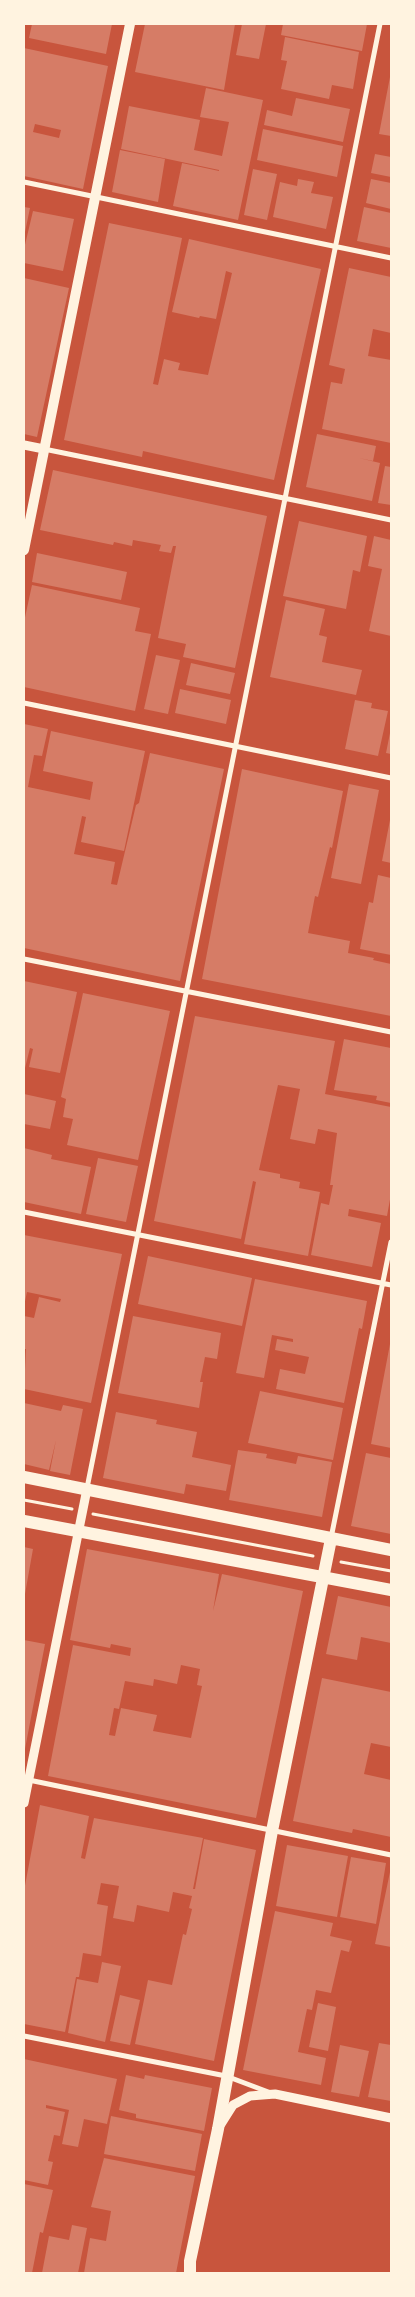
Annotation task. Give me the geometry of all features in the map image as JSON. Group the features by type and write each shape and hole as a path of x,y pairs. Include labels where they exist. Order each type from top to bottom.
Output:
{"main road":[{"path":"24,550 130,24"},
{"path":"24,1477 391,1550"},
{"path":"24,1521 391,1590"},
{"path":"189,2269 218,2129 226,2076 272,1831 331,1539"}],"street":[{"path":"24,1803 26,1779 87,1489 380,24"},
{"path":"24,182 391,258"},
{"path":"24,445 391,520"},
{"path":"24,702 391,778"},
{"path":"24,959 391,1032"},
{"path":"24,1212 391,1285"},
{"path":"331,1539 391,1242"},
{"path":"26,1779 391,1855"},
{"path":"24,2036 226,2076 275,2094 391,2118"},
{"path":"218,2129 233,2105 250,2096 275,2094"}],"path":[{"path":"24,1500 391,1571"}],"building":[{"path":"32,24 112,24 106,54 29,38"},
{"path":"145,24 235,24 224,90 135,72"},
{"path":"242,24 266,24 259,59 236,55"},
{"path":"283,24 367,24 362,51 281,35"},
{"path":"285,37 359,52 353,89 332,85 329,99 281,89 287,61 281,60"},
{"path":"24,48 108,66 83,189 24,176","holes":["35,124 61,130 59,138 33,132"]},
{"path":"391,77 391,136 379,134"},
{"path":"206,88 263,100 238,220 173,206 182,163 219,170 121,149 129,106 200,120 194,150 222,156 229,122 200,117"},
{"path":"296,98 350,109 343,142 264,125 267,110 292,116"},
{"path":"263,129 343,146 337,177 257,160"},
{"path":"120,150 165,159 158,202 112,192"},
{"path":"375,154 391,157 391,177 371,173"},
{"path":"253,169 277,174 267,220 244,215"},
{"path":"298,179 314,182 311,193 333,197 326,229 273,217 280,182 297,186"},
{"path":"371,179 391,183 391,209 366,203"},
{"path":"24,207 30,208 25,232 24,232"},
{"path":"364,207 391,213 391,248 357,241"},
{"path":"33,211 74,219 63,271 24,263 24,249"},
{"path":"109,223 182,238 153,384 158,385 164,359 180,363 178,370 208,375 232,273 226,271 216,319 200,316 199,318 172,312 189,239 321,269 274,480 143,451 142,457 64,440"},
{"path":"349,268 391,277 391,333 373,329 368,356 391,360 391,443 322,429 331,382 342,384 345,369 329,365"},
{"path":"24,278 69,288 37,437 24,434"},
{"path":"317,434 376,446 373,461 359,458 380,463 372,501 306,487"},
{"path":"385,466 391,467 391,505 378,503"},
{"path":"53,470 267,516 235,668 183,657 186,644 158,638 176,546 173,546 171,553 159,551 161,545 133,540 132,546 114,542 113,545 40,530"},
{"path":"299,521 367,536 360,572 353,570 346,609 283,596"},
{"path":"374,536 391,540 391,636 369,631 382,569 368,566"},
{"path":"37,553 127,572 121,600 32,582"},
{"path":"32,585 140,608 135,631 151,634 135,711 24,687 24,622"},
{"path":"286,600 325,609 319,635 327,637 322,662 362,670 356,695 270,677"},
{"path":"156,655 180,660 168,714 144,709"},
{"path":"191,663 235,673 230,694 186,685"},
{"path":"180,689 231,700 226,724 175,713"},
{"path":"355,700 372,703 371,708 388,711 378,756 345,749"},
{"path":"24,724 48,729 42,756 34,755 28,787 90,800 93,782 43,771 51,731 145,751 124,851 81,842 86,817 82,816 74,854 115,862 111,884 117,885 150,753 224,769 180,981 24,948"},
{"path":"391,733 391,754 386,753"},
{"path":"242,769 343,791 332,848 330,847 318,897 315,896 308,933 350,941 348,953 374,958 373,960 391,964 391,1016 202,979"},
{"path":"349,784 379,790 361,884 331,878"},
{"path":"391,820 391,863 382,861"},
{"path":"378,875 391,878 391,955 360,949 369,902 373,903"},
{"path":"24,981 77,992 60,1073 29,1067 33,1049 30,1048 24,1072"},
{"path":"83,993 170,1011 138,1160 67,1145 73,1119 63,1117 66,1099 61,1097"},
{"path":"195,1016 335,1041 325,1094 391,1107 391,1194 387,1216 349,1209 348,1216 381,1223 372,1267 311,1255 321,1203 329,1205 333,1185 330,1185 337,1133 318,1129 315,1144 290,1139 300,1089 278,1085 259,1170 280,1174 280,1178 300,1182 299,1188 320,1192 308,1256 244,1244 256,1182 253,1181 241,1239 154,1221"},
{"path":"344,1039 391,1048 391,1103 376,1100 377,1096 334,1090"},
{"path":"24,1094 56,1101 50,1129 24,1124"},
{"path":"24,1148 52,1155 51,1159 91,1167 81,1214 24,1202"},
{"path":"98,1158 138,1166 126,1222 86,1214"},
{"path":"24,1235 122,1254 91,1403 24,1389 26,1349 24,1349 24,1316 34,1318 39,1297 60,1302 61,1299 27,1292 24,1306"},
{"path":"148,1256 252,1278 242,1326 138,1304"},
{"path":"255,1279 367,1301 362,1329 359,1328 344,1403 276,1389 280,1369 305,1374 309,1357 275,1350 277,1339 293,1342 293,1339 272,1335 264,1378 236,1373"},
{"path":"133,1316 221,1333 217,1359 205,1357 200,1382 203,1382 199,1408 118,1393"},
{"path":"391,1344 391,1448 371,1444"},
{"path":"260,1391 343,1408 333,1460 248,1443"},
{"path":"24,1403 61,1411 63,1405 83,1409 70,1475 50,1471 56,1440 49,1470 24,1464"},
{"path":"116,1412 157,1420 156,1424 197,1432 192,1457 231,1465 226,1491 186,1484 184,1494 103,1478"},
{"path":"238,1450 267,1454 266,1458 296,1464 298,1456 332,1462 322,1517 229,1500"},
{"path":"366,1453 391,1458 391,1534 351,1526"},
{"path":"24,1547 33,1549 25,1594 24,1594"},
{"path":"87,1549 219,1574 213,1611 222,1574 303,1591 256,1818 48,1776 73,1645 130,1656 131,1648 111,1644 110,1648 70,1640","holes":["181,1665 200,1669 197,1685 202,1686 191,1738 153,1731 157,1715 121,1708 115,1736 109,1735 114,1708 119,1709 125,1681 153,1686 154,1679 177,1684"]},
{"path":"338,1596 391,1607 391,1643 361,1637 357,1660 326,1654"},
{"path":"24,1640 45,1644 25,1749 24,1749"},
{"path":"322,1678 391,1692 391,1747 371,1743 364,1774 391,1780 391,1837 353,1829 352,1833 293,1821"},
{"path":"40,1805 89,1816 81,1858 85,1859 94,1818 203,1838 193,1889 195,1889 204,1839 256,1850 214,2061 135,2044 148,1980 172,1985 183,1934 186,1935 192,1909 189,1908 192,1896 173,1892 169,1912 137,1905 134,1922 113,1918 119,1886 101,1883 97,1904 108,1906 101,1956 83,1953 65,2032 24,2024 24,1891"},
{"path":"287,1845 348,1856 337,1917 276,1906"},
{"path":"351,1857 386,1863 376,1924 340,1917"},
{"path":"391,1872 391,1947 375,1944"},
{"path":"275,1911 333,1923 330,1936 352,1941 349,1952 341,1950 331,1993 316,1990 312,2010 307,2009 298,2052 326,2058 321,2085 243,2070"},
{"path":"102,1962 121,1966 105,2042 68,2033 77,1979 98,1983"},
{"path":"120,1995 140,2000 130,2045 110,2041"},
{"path":"318,2003 336,2007 328,2051 309,2047"},
{"path":"379,2043 391,2045 391,2101 368,2097"},
{"path":"340,2045 369,2051 359,2097 331,2092"},
{"path":"24,2059 117,2079 107,2124 84,2119 78,2147 62,2144 69,2110 46,2105 46,2108 65,2112 60,2136 54,2135 48,2161 53,2162 48,2185 24,2180"},
{"path":"126,2075 144,2079 145,2075 212,2088 204,2131 136,2118 136,2114 119,2110"},
{"path":"111,2116 202,2134 195,2171 104,2154"},
{"path":"104,2158 195,2176 176,2273 84,2273 90,2238 106,2241 111,2211 91,2207"},
{"path":"24,2184 53,2190 43,2233 40,2232 32,2273 24,2273"},
{"path":"72,2225 87,2228 78,2273 42,2273 49,2236 69,2240"}]}
